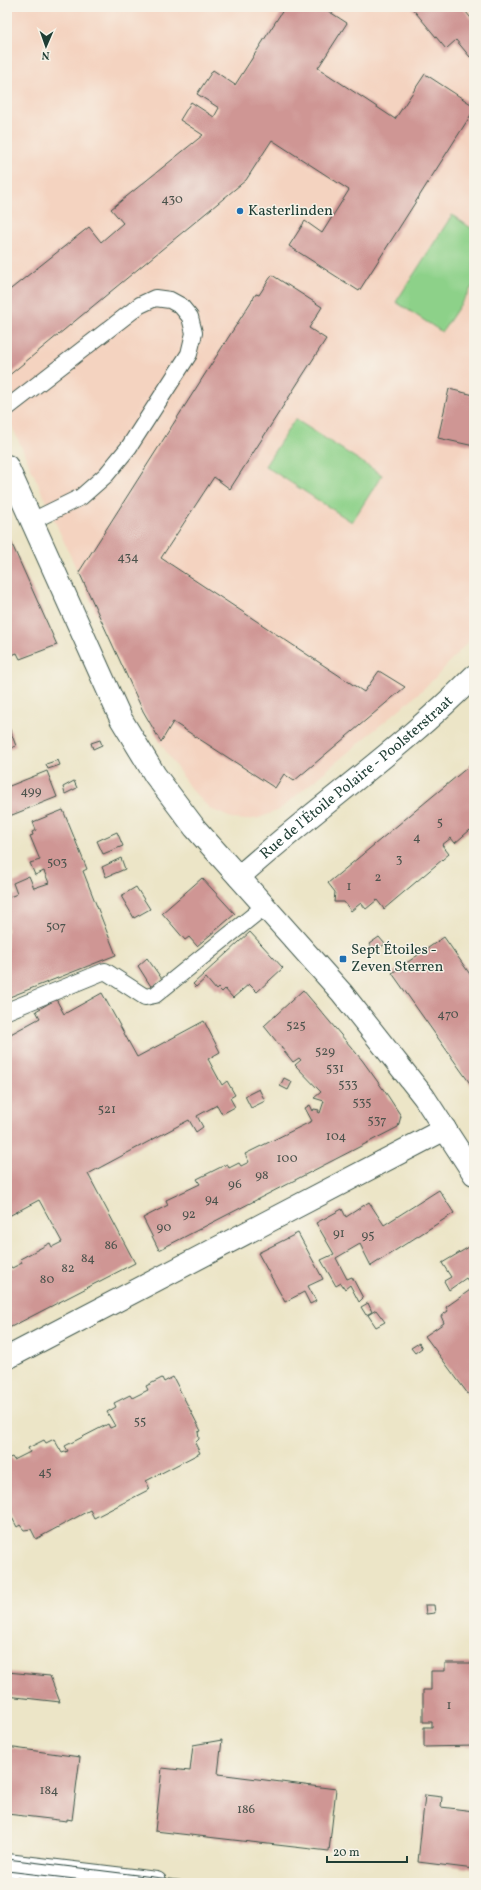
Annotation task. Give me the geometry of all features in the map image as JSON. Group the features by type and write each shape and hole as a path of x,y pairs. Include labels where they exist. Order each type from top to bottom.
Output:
{"street":[{"path":"7,466 121,719 155,775 190,822 342,993 424,1097 474,1174"},
{"name":"Rue de l'Étoile Polaire - Poolsterstraat","path":"239,877 261,857 378,762 474,676"},
{"path":"7,1358 444,1129"},
{"path":"7,1865 156,1883"}],"lane":[{"path":"7,408 140,305 155,298 170,300 181,306 190,318 194,333 189,354 128,447 106,475 80,497 32,521"},
{"path":"7,1011 105,972 146,997 155,995 265,906"}],"shaded area":[{"name":"Kasterlinden","path":"7,7 474,7 474,635 436,677 420,692 279,810 259,818 247,820 234,819 210,809 190,788 161,744 133,695 7,415"}],"green space":[{"path":"452,215 474,230 474,284 442,332 396,302"},
{"path":"295,419 382,475 352,522 265,466"}],"building":[{"path":"285,7 322,7 347,23 318,68 395,119 425,74 474,106 474,110 359,291 289,246 305,221 322,233 349,190 272,140 246,180 7,377 7,292 89,227 101,242 123,223 111,209 203,135 180,120 191,102 214,117 219,108 197,94 213,70 235,85"},
{"path":"411,7 462,7 474,22 474,55 470,57 456,40 446,49"},
{"path":"272,275 322,307 309,328 326,339 230,489 214,477 161,558 364,692 379,671 405,687 294,781 284,774 275,788 173,722 161,742 143,711 79,572 256,294 259,295"},
{"path":"449,389 474,395 474,446 438,438"},
{"path":"7,533 57,645 20,659 17,653 7,657"},
{"path":"7,722 16,746 7,750"},
{"path":"100,740 102,745 93,749 91,743"},
{"path":"58,760 60,765 48,769 46,764"},
{"path":"474,762 474,829 471,831 470,830 455,843 451,838 442,845 449,854 384,909 377,900 366,909 361,903 351,911 344,902 334,902 335,892 328,883"},
{"path":"47,771 57,797 7,817 7,787"},
{"path":"74,781 77,788 65,794 63,787"},
{"path":"63,810 87,869 83,871 116,955 7,998 7,898 17,894 13,883 29,876 34,888 49,883 44,871 35,875 30,863 40,860 30,836 33,835 32,832 36,830 33,822"},
{"path":"117,832 123,846 103,854 97,841"},
{"path":"121,858 125,869 106,877 102,867"},
{"path":"202,878 235,914 197,946 189,937 185,940 162,913"},
{"path":"136,887 150,909 134,918 121,896"},
{"path":"250,932 283,968 257,992 249,984 233,998 225,989 222,992 218,988 216,990 206,978 196,987 193,984"},
{"path":"379,937 385,944 374,952 369,944"},
{"path":"444,937 474,980 474,1089 392,973"},
{"path":"147,958 162,979 152,988 138,966"},
{"path":"303,990 362,1060 388,1096 401,1116 398,1127 159,1250 143,1218 168,1205 166,1200 200,1184 197,1179 227,1164 229,1168 239,1163 241,1166 249,1162 245,1154 312,1121 305,1108 310,1105 313,1111 314,1109 319,1110 318,1112 320,1113 324,1101 314,1098 321,1092 295,1065 301,1060 299,1058 293,1062 264,1026"},
{"path":"102,993 137,1057 204,1021 220,1052 208,1059 222,1085 227,1081 235,1095 230,1098 235,1107 222,1114 217,1105 197,1116 203,1127 196,1132 189,1120 88,1174 135,1263 7,1329 7,1262 12,1268 22,1263 20,1259 50,1243 52,1247 62,1242 39,1200 7,1217 7,1036 40,1018 36,1011 56,999 64,1014"},
{"path":"284,1078 292,1082 288,1090 280,1086"},
{"path":"259,1089 265,1101 251,1108 245,1096"},
{"path":"439,1190 454,1213 371,1266 360,1244 336,1258 347,1279 352,1277 363,1298 359,1302 350,1285 345,1289 341,1283 336,1286 321,1260 334,1254 316,1223 342,1209 346,1217 369,1202 384,1225"},
{"path":"298,1233 323,1279 308,1286 316,1301 310,1304 304,1292 285,1302 258,1253"},
{"path":"474,1244 474,1402 425,1336 444,1323 441,1316 448,1311 446,1307 473,1288 466,1278 449,1290 444,1281 451,1277 442,1263"},
{"path":"368,1303 372,1312 366,1315 361,1307"},
{"path":"376,1310 385,1322 376,1327 368,1315"},
{"path":"419,1343 422,1348 415,1353 411,1348"},
{"path":"173,1377 201,1431 198,1432 199,1439 195,1443 200,1453 146,1481 150,1489 94,1518 90,1510 36,1539 31,1529 24,1530 20,1525 17,1527 7,1508 7,1459 12,1457 14,1460 30,1452 28,1448 44,1440 46,1443 54,1439 62,1453 68,1451 65,1446 108,1424 110,1428 115,1426 107,1412 116,1407 114,1403 130,1395 132,1398 148,1390 146,1386 162,1378 164,1382"},
{"path":"425,1605 434,1605 435,1613 426,1614"},
{"path":"445,1663 474,1663 474,1746 424,1747 424,1727 432,1727 432,1722 423,1722 423,1690 431,1690 431,1671 445,1671"},
{"path":"7,1672 50,1676 60,1702 7,1696"},
{"path":"222,1740 218,1774 336,1789 329,1851 155,1831 162,1768 190,1771 193,1745"},
{"path":"7,1747 80,1757 72,1820 67,1819 67,1821 7,1814"},
{"path":"425,1795 442,1797 441,1807 474,1811 474,1869 418,1862"}],"tram line":[{"path":"7,1859 202,1883"},
{"path":"7,1871 109,1883"}],"place":[{"name":"Kasterlinden","path":"240,211"},
{"name":"Sept Étoiles - Zeven Sterren","path":"343,959"}]}
